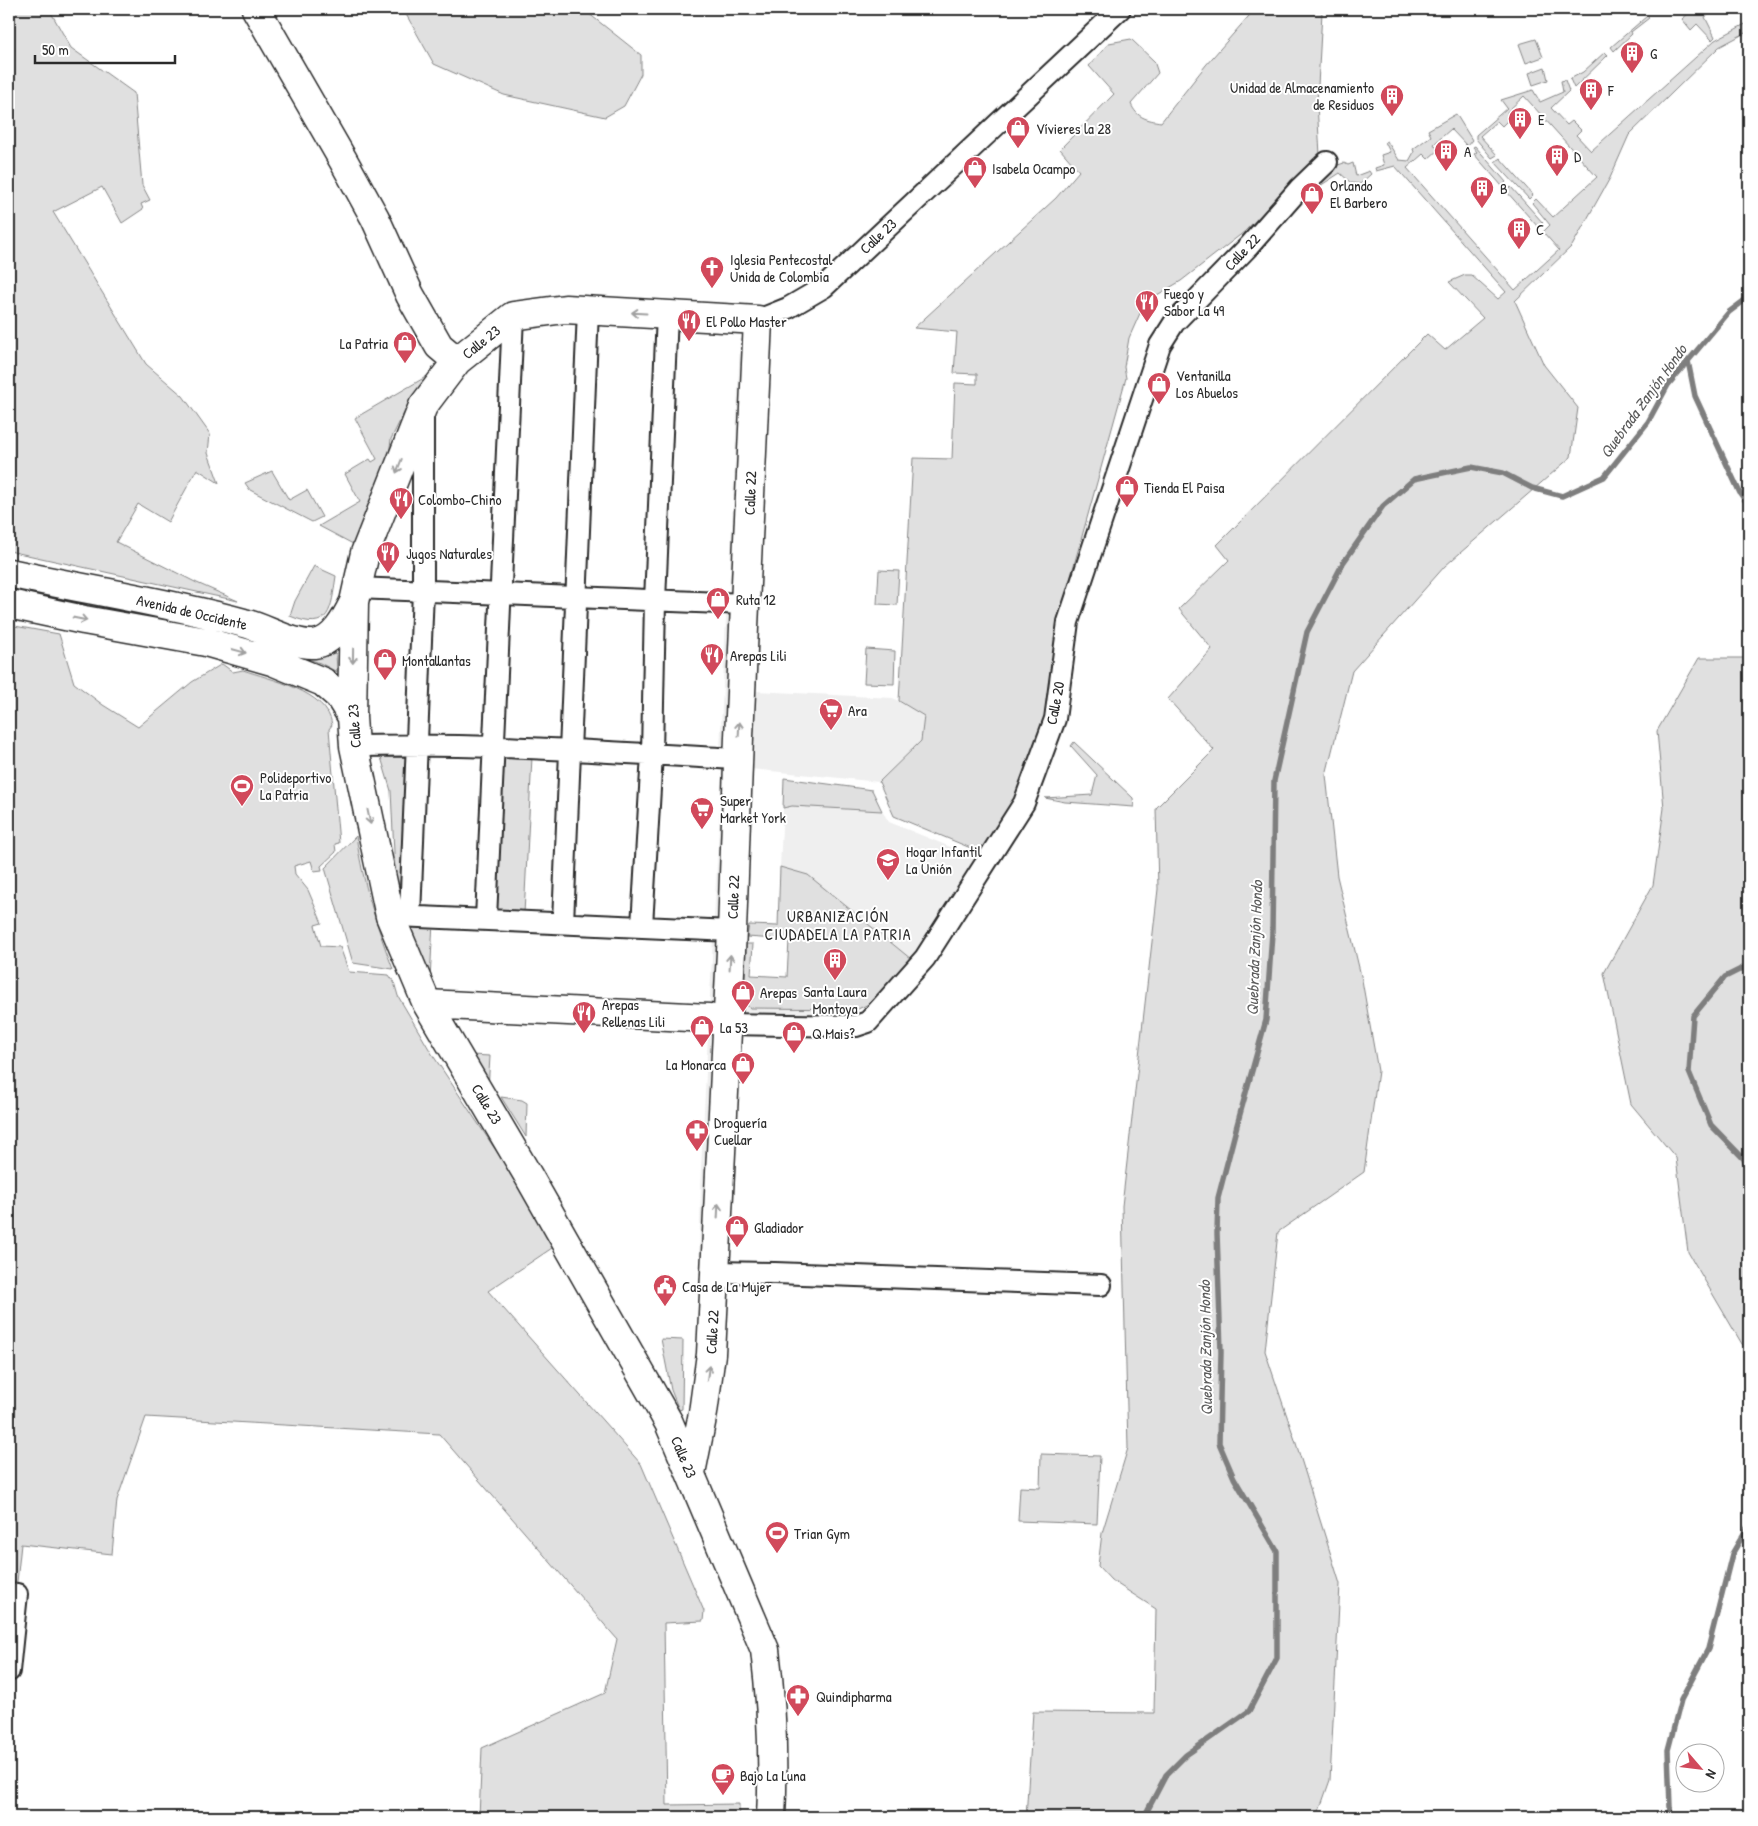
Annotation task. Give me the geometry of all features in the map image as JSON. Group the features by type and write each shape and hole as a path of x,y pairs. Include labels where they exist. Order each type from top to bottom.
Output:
{"main road":[{"path":"256,9 375,218 410,295 440,346 457,361"},
{"name":"Calle 23","path":"758,320 565,309 513,316 457,361 423,406 365,553 355,595 352,717 354,746 400,916 427,1004 524,1168 669,1424 764,1650 770,1689 773,1771 771,1817"},
{"name":"Calle 22","path":"691,1473 703,1413 711,1354 732,931 758,320"},
{"name":"Avenida de Occidente","path":"9,573 246,623 295,641 314,644 329,638 337,630 355,595"},
{"name":"Avenida de Occidente","path":"20,607 206,642 272,661 323,682 339,696 352,717"},
{"path":"427,1004 709,1018 726,1024"},
{"path":"669,1424 680,1426 696,1419 703,1413"}],"street":[{"name":"Calle 23","path":"758,320 788,308 824,287 1120,9"},
{"name":"Calle 22","path":"1160,345 1174,323 1249,246 1299,189 1327,162"},
{"path":"564,923 588,310"},
{"path":"642,926 652,754 654,601 667,314"},
{"path":"486,920 513,316"},
{"name":"Calle 20","path":"726,1024 856,1026 868,1022 926,958 1024,803 1055,719 1068,622 1160,345"},
{"path":"423,406 423,591 416,744 400,916 732,931"},
{"path":"355,595 423,591 745,604"},
{"path":"354,746 416,744 738,759"},
{"path":"715,1272 1100,1285"},
{"path":"9,1671 17,1594"}],"shaded area":[{"path":"9,9 49,9 71,48 134,93 142,185 150,200 141,204 143,209 122,223 102,187 53,212 146,364 183,396 210,434 208,453 219,483 197,469 168,522 138,504 116,542 197,583 238,601 9,551"},
{"path":"403,9 583,9 641,55 641,74 624,106 605,117 504,95 434,64"},
{"path":"1255,9 1300,9 1322,12 1317,104 1320,155 1244,232 1181,281 1145,302 1129,338 1124,367 1126,378 1059,619 1044,718 1015,798 985,847 973,849 894,816 879,782 921,741 924,716 899,701 913,458 952,459 955,383 977,384 977,374 954,373 957,332 914,328 1056,198 1079,171 1060,149 1114,94 1089,66 1109,43 1131,39 1154,61 1158,73 1131,104 1133,109 1143,118 1161,122 1206,65"},
{"path":"1683,9 1709,9 1711,13 1705,17 1715,37 1712,40 1697,24 1691,30 1682,19 1688,14"},
{"path":"1647,16 1649,18 1631,32 1632,34 1614,51 1611,47"},
{"path":"1749,22 1749,31 1719,47 1629,135 1610,178 1572,246 1515,301 1544,365 1578,408 1571,457 1445,566 1352,671 1326,775 1337,876 1362,980 1378,1071 1364,1172 1278,1232 1265,1351 1340,1584 1330,1780 1317,1817 1026,1817 1033,1712 1154,1713 1156,1609 1111,1580 1098,1566 1102,1533 1128,1448 1122,1206 1158,889 1156,808 1214,750 1168,699 1212,649 1179,609 1229,560 1217,545 1427,334 1445,350 1483,318 1449,282 1465,275 1471,275 1498,299 1506,292 1395,166 1376,171 1375,168 1384,165 1381,155 1390,152 1385,142 1387,141 1399,160 1409,161 1414,152 1413,149 1431,136 1428,130 1456,114 1472,140 1467,146 1451,129 1434,144 1438,150 1428,159 1423,154 1407,168 1515,290 1559,250 1543,232 1550,225 1532,203 1536,199 1553,217 1597,177 1524,96 1507,112 1511,117 1502,126 1497,121 1480,136 1497,155 1492,158 1476,139 1476,135 1507,108 1501,100 1533,90 1540,102 1563,92 1561,81 1565,80 1569,91 1551,108 1567,125 1572,121 1581,130 1576,135 1591,151 1715,40"},
{"path":"1536,39 1543,57 1526,63 1519,44"},
{"path":"1605,52 1608,55 1574,88 1570,79 1583,72"},
{"path":"1545,67 1548,80 1533,85 1529,73"},
{"path":"1475,146 1506,182 1502,186 1474,154 1477,152 1473,147"},
{"path":"1500,158 1533,195 1529,199 1495,162"},
{"path":"1344,163 1348,165 1353,163 1356,176 1369,171 1371,174 1360,184 1351,183 1340,173 1309,193 1309,190 1335,166"},
{"path":"1511,187 1543,223 1538,227 1506,191"},
{"path":"740,339 773,341 765,455 762,521 764,522 756,691 893,698 924,716 921,741 879,782 751,769 744,925 749,925 746,944 744,1003 750,1008 858,1009 855,1039 741,1035 731,1258 699,1256 700,1188 722,767 720,752"},
{"path":"429,375 430,379 410,401 391,439 388,463 353,544 319,526 360,502 345,474 370,459 372,462 377,459 355,418"},
{"path":"272,471 289,500 307,490 322,517 312,522 250,490 245,483"},
{"path":"314,566 336,576 327,615 321,620 314,622 290,616 295,601"},
{"path":"879,570 899,571 897,605 877,604"},
{"path":"71,602 209,626 322,656 336,653 337,672 320,663 236,636 208,629 70,606"},
{"path":"9,625 59,634 74,683 103,705 138,727 192,682 222,664 233,672 243,670 296,688 320,703 328,713 332,725 329,729 339,843 335,844 336,852 321,866 322,870 314,871 311,861 294,866 295,874 308,890 322,923 315,925 321,946 340,947 349,972 389,975 394,982 398,996 432,1054 558,1244 488,1291 641,1464 704,1611 703,1621 664,1623 667,1805 739,1804 739,1817 479,1817 482,1748 605,1693 617,1639 439,1434 146,1417 117,1500 112,1554 21,1544 17,1582 9,1581"},
{"path":"866,649 895,651 894,684 864,683"},
{"path":"1699,658 1749,658 1749,1350 1742,1344 1688,1252 1676,1158 1631,1104 1604,973 1653,885 1664,808 1657,731"},
{"path":"1074,742 1133,798 1134,807 1065,802 1045,798 1092,795 1097,775 1071,746"},
{"path":"378,747 413,749 403,911 395,873 391,791"},
{"path":"499,755 532,757 524,914 490,913"},
{"path":"784,778 872,790 882,811 792,806 783,808"},
{"name":"Hogar Infantil La Unión","path":"792,806 882,811 889,822 970,855 974,861 911,959 808,875 780,867 783,808"},
{"path":"356,836 371,904 393,969 353,963 325,868"},
{"path":"780,867 808,875 911,959 871,1003 858,1009 750,1008 744,1003 746,944 753,944 751,975 787,977 789,940 747,937 749,925 778,926"},
{"path":"406,920 433,921 430,981"},
{"path":"471,1055 490,1056 488,1090"},
{"path":"501,1097 522,1100 527,1103 526,1137"},
{"path":"661,1339 683,1340 682,1409 679,1410 671,1390"},
{"path":"1041,1454 1100,1456 1097,1524 1018,1521 1020,1487 1040,1488"}],"waterway":[{"path":"9,43 12,49 9,108"},
{"name":"Quebrada Zanjón Hondo","path":"1144,1817 1166,1775 1186,1755 1249,1711 1277,1658 1277,1551 1234,1478 1219,1443 1221,1352 1217,1233 1218,1198 1266,1020 1272,933 1274,781 1307,632 1343,563 1383,506 1414,479 1471,467 1503,473 1532,488 1562,496 1604,477 1648,422 1668,385 1729,312 1749,297"},
{"path":"1688,361 1695,396 1740,493 1749,506"},
{"path":"1749,965 1725,977 1693,1016 1689,1072 1711,1125 1744,1159 1749,1178"},
{"path":"1673,1817 1670,1807 1668,1750 1681,1700 1708,1649 1732,1554 1749,1525"}],"place":[{"name":"G","path":"1632,74"},
{"name":"F","path":"1591,111"},
{"name":"Unidad de Almacenamiento de Residuos","path":"1392,117"},
{"name":"E","path":"1520,140"},
{"name":"Vívieres la 28","path":"1018,149"},
{"name":"A","path":"1446,172"},
{"name":"D","path":"1557,177"},
{"name":"Isabela Ocampo","path":"975,189"},
{"name":"B","path":"1482,209"},
{"name":"Orlando El Barbero","path":"1312,215"},
{"name":"C","path":"1519,250"},
{"name":"Iglesia Pentecostal Unida de Colombia","path":"712,289"},
{"name":"Fuego y Sabor La 49","path":"1147,323"},
{"name":"El Pollo Master","path":"689,342"},
{"name":"La Patria","path":"405,364"},
{"name":"Ventanilla Los Abuelos","path":"1159,405"},
{"name":"Tienda El Paisa","path":"1127,508"},
{"name":"Colombo-Chino","path":"401,520"},
{"name":"Jugos Naturales","path":"388,574"},
{"name":"Ruta 12","path":"718,620"},
{"name":"Arepas Lili","path":"712,676"},
{"name":"Montallantas","path":"385,681"},
{"name":"Ara","path":"831,731"},
{"name":"Polideportivo La Patria","path":"242,807"},
{"name":"Super Market York","path":"702,830"},
{"name":"Hogar Infantil La Unión","path":"888,881"},
{"name":"Santa Laura Montoya","path":"835,981"},
{"name":"Arepas","path":"743,1013"},
{"name":"Arepas Rellenas Lili","path":"584,1034"},
{"name":"La 53","path":"702,1048"},
{"name":"Q Mais?","path":"794,1054"},
{"name":"La Monarca","path":"743,1085"},
{"name":"Droguería Cuellar","path":"697,1152"},
{"name":"Gladiador","path":"737,1248"},
{"name":"Casa de La Mujer","path":"665,1307"},
{"name":"Trian Gym","path":"777,1554"},
{"name":"Quindipharma","path":"798,1717"},
{"name":"Bajo La Luna","path":"723,1796"}],"district":[{"name":"URBANIZACIÓN CIUDADELA LA PATRIA","path":"838,925"}]}
